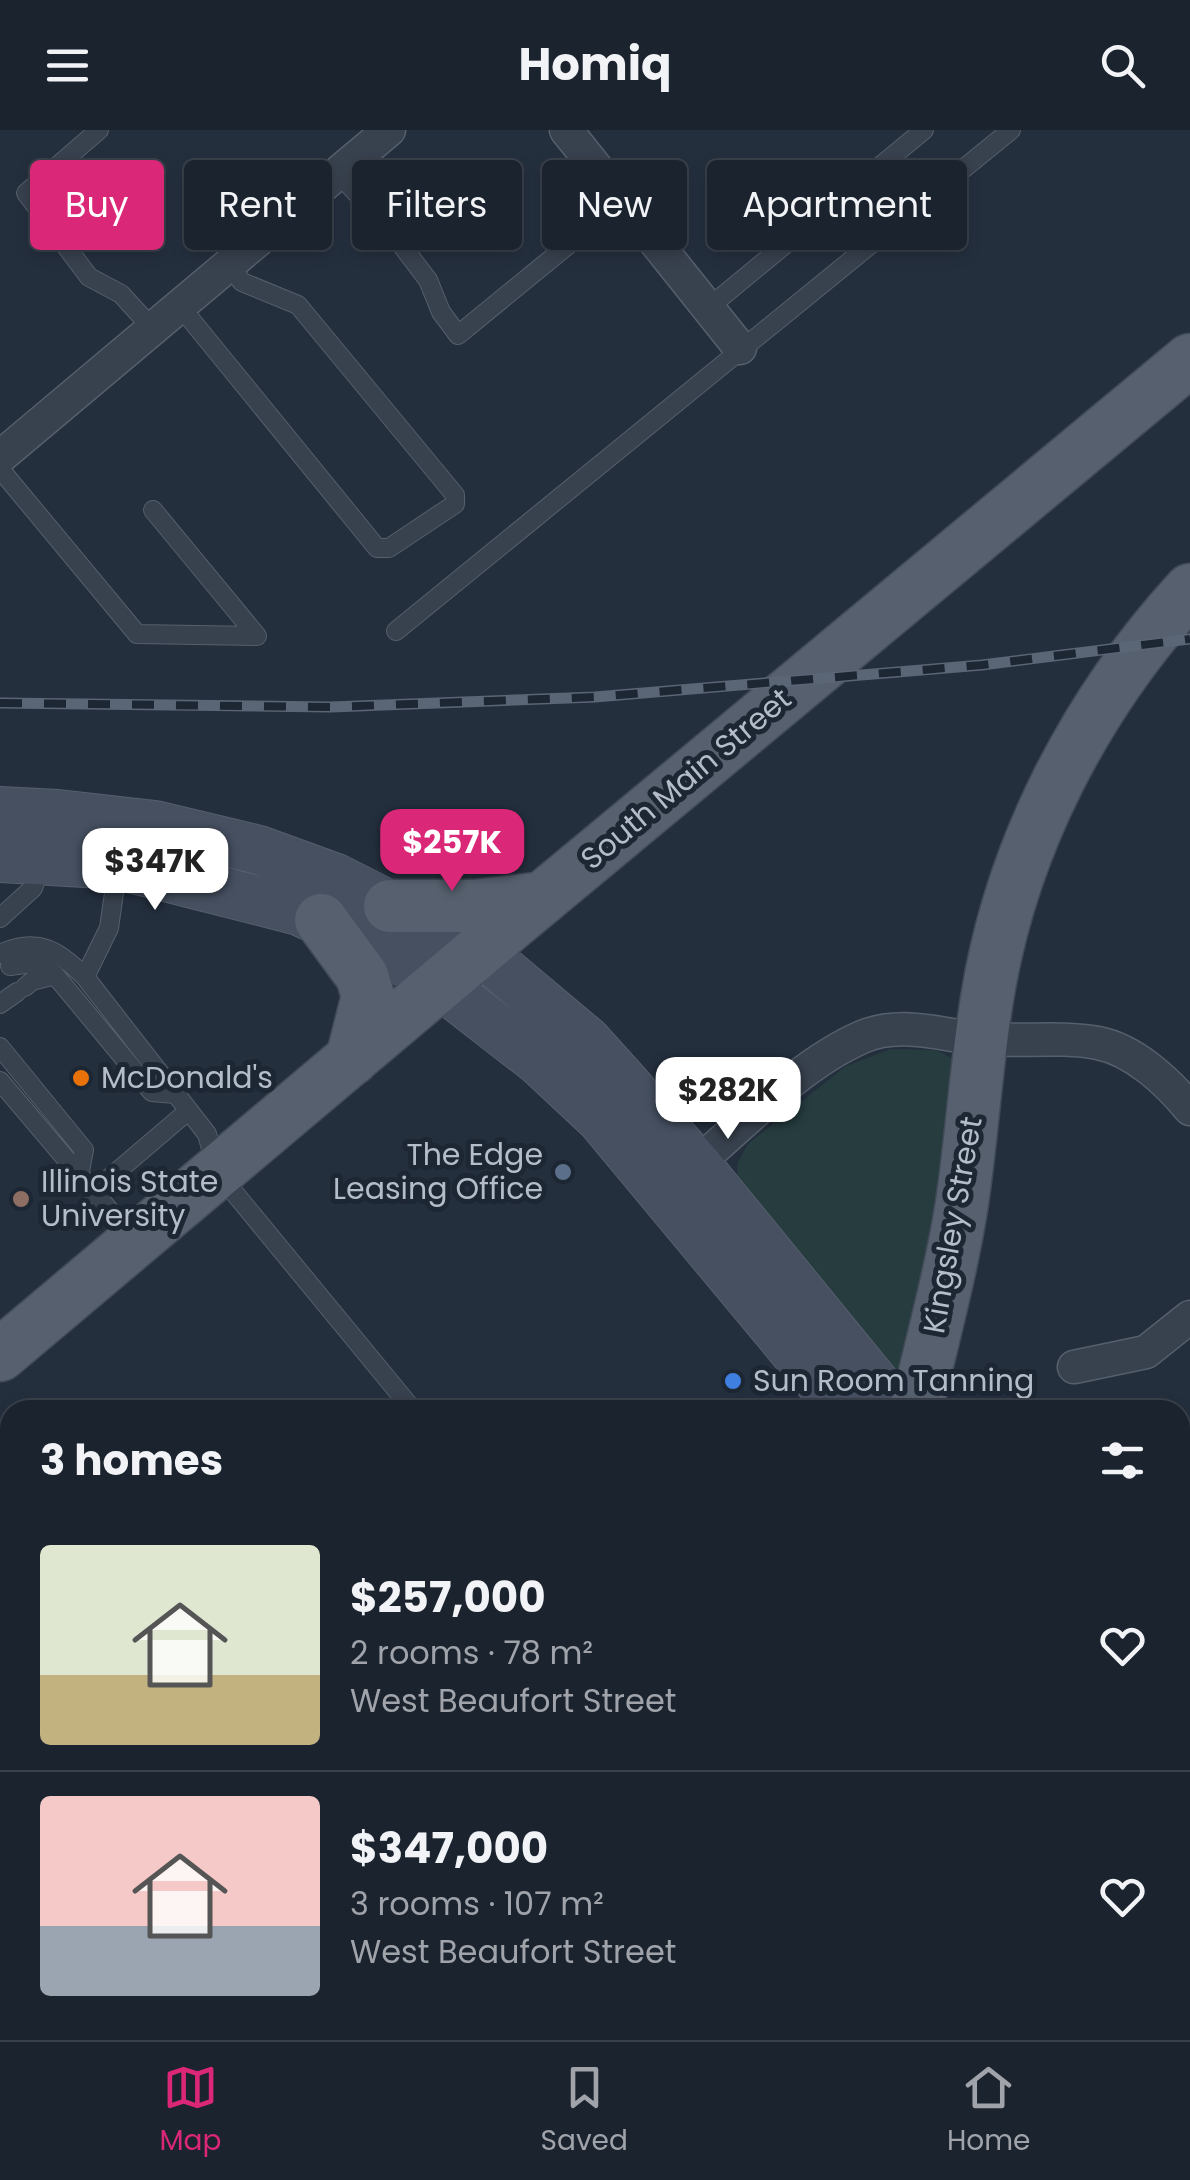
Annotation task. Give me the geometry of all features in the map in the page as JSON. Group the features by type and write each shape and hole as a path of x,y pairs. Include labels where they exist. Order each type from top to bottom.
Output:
{"main road":[{"name":"South Main Street","path":"0,1356 1190,360"},
{"name":"Kingsley Street","path":"919,1400 945,1298 962,1202 987,998 1024,858 1078,742 1125,670 1190,590"},
{"path":"0,811 155,825 258,850 336,878 480,951 587,1041 836,1400"},
{"path":"22,858 118,865 298,911 423,971 679,1178 889,1400"},
{"path":"390,906 475,906 543,898"},
{"path":"321,920 362,976 368,996 352,1059"}],"street":[{"path":"0,457 390,130"},
{"path":"566,130 590,160"},
{"path":"662,250 740,348"},
{"path":"679,1178 836,1050 868,1035 894,1030 932,1030 982,1039 1100,1043 1149,1069 1190,1109"},
{"path":"1074,1367 1146,1352 1190,1317"}],"lane":[{"path":"99,130 26,192 89,277 121,294 152,328"},
{"path":"708,308 924,130"},
{"path":"396,631 1011,130"},
{"path":"338,173 390,230 428,280 440,312 458,335 562,250"},
{"path":"180,305 377,548 389,548 455,504 455,494 298,305 242,282 228,264"},
{"path":"0,469 137,634 256,636 153,510"},
{"path":"0,918 33,888 22,858"},
{"path":"85,978 109,928 118,865"},
{"path":"2,965 33,946 61,953 85,978 206,1134 218,1174 405,1400"},
{"path":"2,965 39,962 55,975 152,1092 175,1094"},
{"path":"0,1004 21,989 55,975"},
{"path":"0,1047 84,1150 79,1176"},
{"path":"0,1081 136,1242"},
{"path":"93,1192 188,1111"}],"green space":[{"path":"891,1049 936,1050 952,1058 955,1067 927,1290 903,1367 895,1371 738,1184 737,1164 748,1144 846,1066"}],"railway":[{"path":"0,703 331,707 595,697 982,665 1190,639"}],"place":[{"name":"McDonald's","path":"81,1078"},
{"name":"The Edge Leasing Office","path":"563,1172"},
{"name":"Illinois State University","path":"21,1199"},
{"name":"Sun Room Tanning","path":"733,1381"}]}
